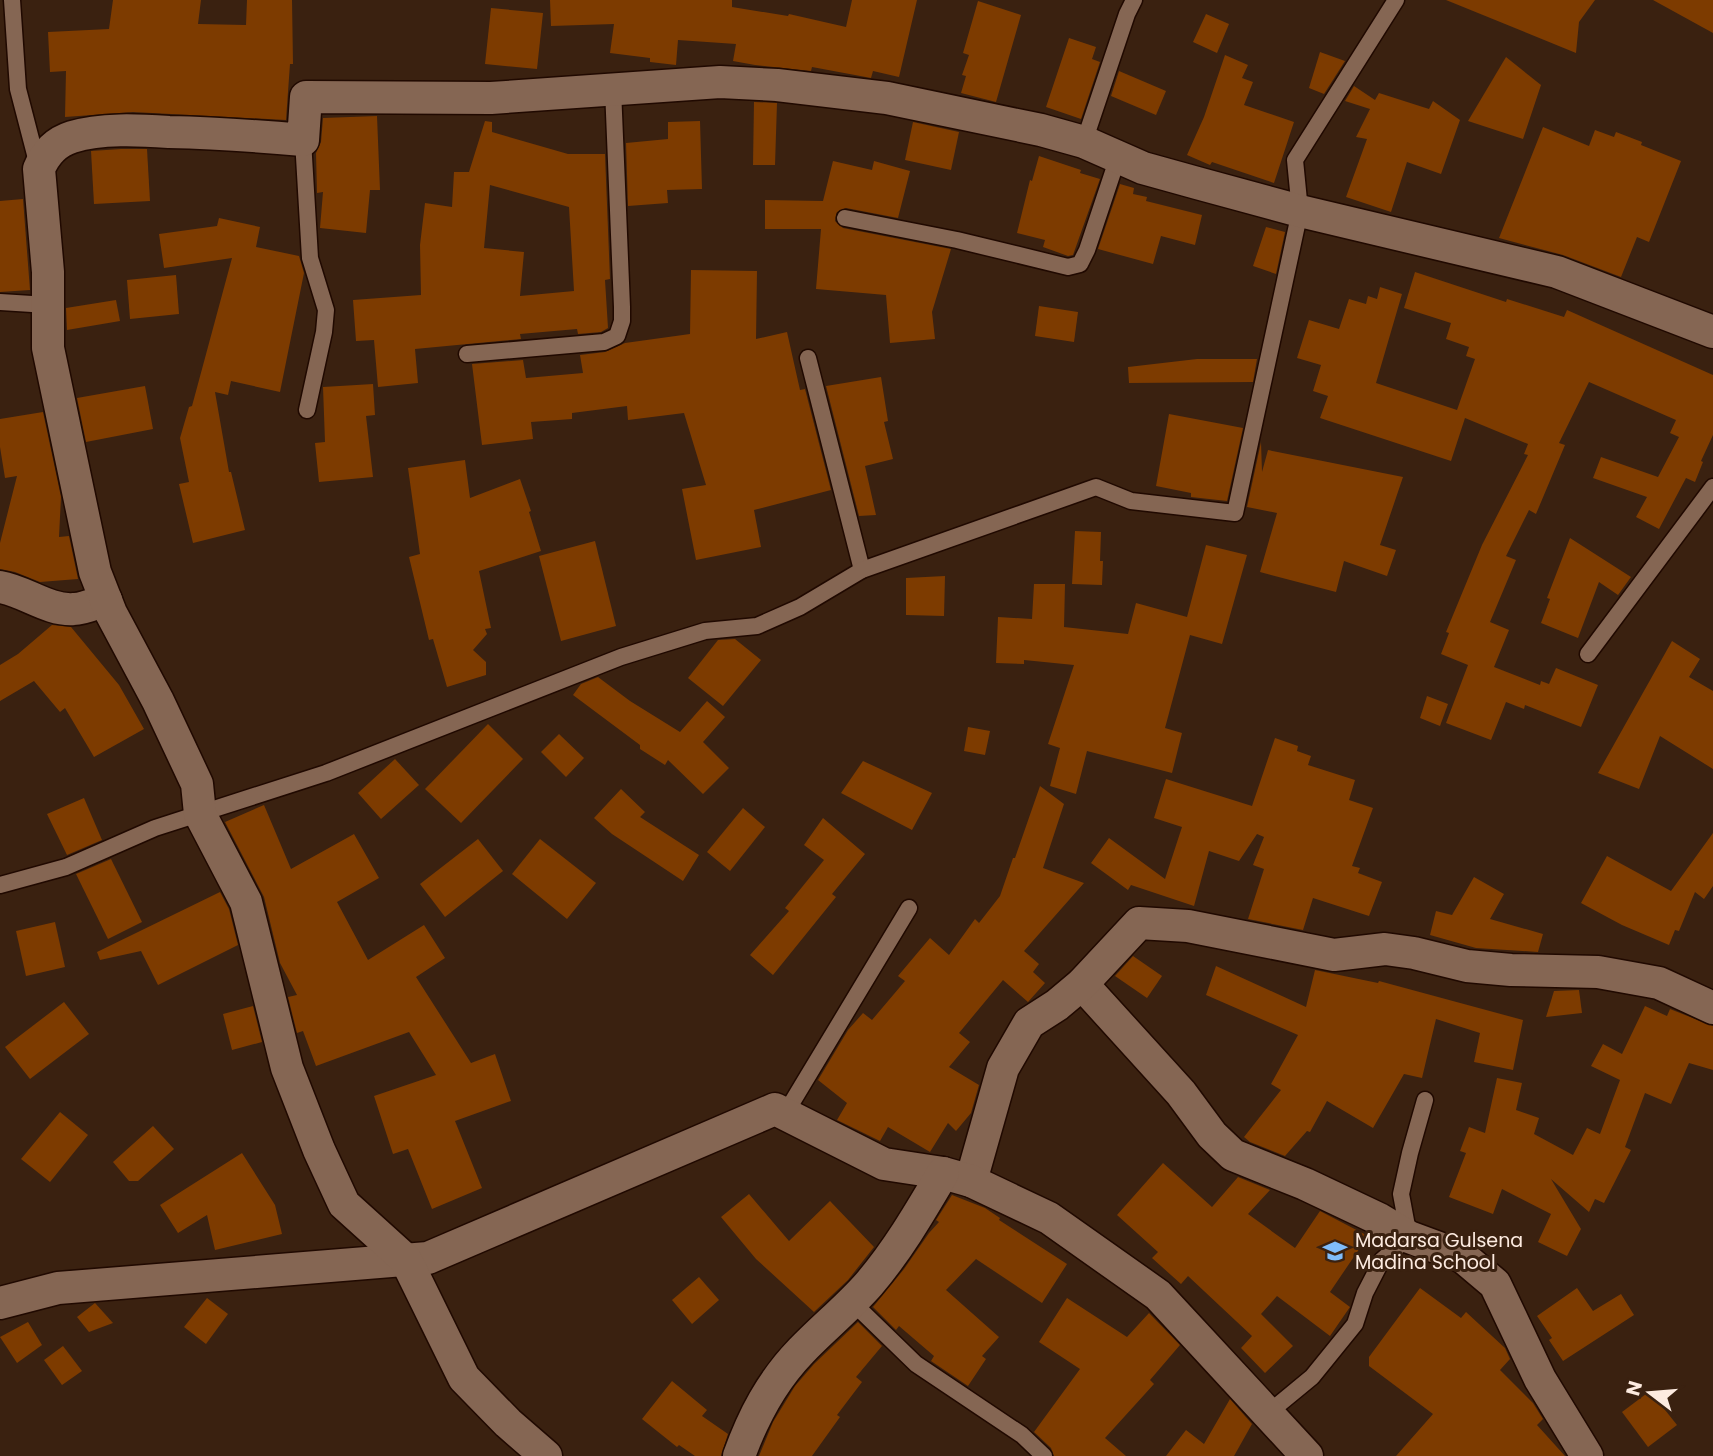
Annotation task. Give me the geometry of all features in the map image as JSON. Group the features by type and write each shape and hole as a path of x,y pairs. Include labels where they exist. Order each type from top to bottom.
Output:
{"street":[{"path":"546,1456 508,1423 464,1378 406,1260 344,1203 319,1150 287,1068 246,902 200,814 197,784 106,600 95,572 48,348 48,272 39,169 55,145 72,137 128,130 233,134 303,141 306,97 491,98 720,82 776,85 887,98 1041,130 1084,142 1143,168 1300,211 1557,272 1713,332"},
{"path":"0,587 12,589 44,604 74,610 106,600"},
{"path":"739,1456 751,1422 770,1389 799,1353 896,1252 957,1177 1003,1068 1029,1023 1082,984 1139,923 1188,926 1334,955 1385,949 1467,966 1598,972 1659,983 1713,1008"},
{"path":"1082,984 1181,1093 1212,1135 1233,1155 1305,1184 1379,1219 1409,1237 1463,1257 1495,1284 1541,1379 1587,1456"},
{"path":"0,1303 58,1288 428,1258 775,1108 884,1164 957,1177 1049,1218 1158,1295 1307,1456"}],"lane":[{"path":"12,0 18,89 39,169"},
{"path":"1084,142 1134,0"},
{"path":"0,886 66,867 155,828 326,773 621,657 705,631 757,626 800,607 862,570 1096,487 1131,501 1235,513 1300,211 1295,160 1396,0"},
{"path":"467,354 604,342 617,336 622,321 622,307 612,89"},
{"path":"303,141 310,258 326,310 324,332 307,410"},
{"path":"845,218 957,240 1068,267 1080,264 1087,250 1118,157"},
{"path":"0,302 48,305"},
{"path":"808,358 862,570"},
{"path":"1588,654 1713,487"},
{"path":"785,1114 908,908"},
{"path":"1267,1414 1312,1377 1355,1324 1365,1293 1382,1260 1409,1237 1401,1194 1425,1100"},
{"path":"851,1301 916,1364 1022,1435 1044,1456"}],"building":[{"path":"113,0 201,0 198,24 246,25 247,0 292,0 293,64 290,64 286,120 133,112 65,117 66,71 50,72 48,32 109,29"},
{"path":"550,0 732,0 732,7 788,16 789,14 846,27 852,0 917,0 899,77 873,71 871,78 812,67 811,71 733,61 736,44 678,40 676,65 650,62 650,58 610,53 614,24 551,26"},
{"path":"1446,0 1595,0 1579,22 1576,53"},
{"path":"1653,0 1713,0 1713,33"},
{"path":"978,1 1021,15 996,102 961,93 966,76 962,75 969,55 963,53"},
{"path":"491,8 543,13 537,69 485,64"},
{"path":"1206,14 1229,24 1217,53 1193,42"},
{"path":"1069,38 1096,47 1092,59 1100,62 1081,119 1046,107"},
{"path":"1320,52 1345,61 1324,94 1309,88"},
{"path":"1225,55 1248,65 1242,78 1253,82 1244,105 1294,122 1274,183 1212,162 1210,165 1187,155 1204,117"},
{"path":"1506,57 1541,85 1523,139 1468,121"},
{"path":"1119,71 1166,91 1156,115 1111,96"},
{"path":"1354,86 1375,100 1379,93 1429,109 1433,101 1460,120 1441,174 1407,162 1391,212 1346,197 1367,139 1356,137 1370,109 1345,101"},
{"path":"754,102 777,103 775,165 753,165"},
{"path":"377,116 380,190 370,190 366,233 320,228 323,192 317,193 316,153 321,142 323,118"},
{"path":"485,121 492,122 492,132 568,154 605,154 610,279 605,280 608,328 601,332 578,334 577,329 520,334 521,339 415,349 418,383 378,387 374,340 356,341 353,300 421,295 420,245 425,203 452,207 454,172 469,172","holes":["490,185 569,207 574,291 520,296 524,252 484,248"]},
{"path":"700,121 702,189 667,190 668,203 628,206 626,143 668,139 668,122"},
{"path":"913,122 959,132 951,170 905,160"},
{"path":"1543,127 1589,146 1595,130 1614,137 1616,132 1681,161 1649,242 1637,237 1621,277 1563,255 1499,238"},
{"path":"147,149 150,201 94,204 91,151"},
{"path":"1039,156 1100,179 1073,255 1068,256 1043,247 1045,240 1017,233"},
{"path":"833,161 872,170 874,161 910,171 898,218 846,208 837,212 835,221 843,228 951,249 932,312 935,339 890,343 886,295 816,289 821,229 765,229 765,200 823,201"},
{"path":"1120,184 1134,188 1133,194 1147,197 1146,201 1202,215 1195,245 1161,236 1153,264 1098,249"},
{"path":"23,199 30,290 0,292 0,201"},
{"path":"219,218 260,227 256,247 299,256 304,273 280,392 231,381 228,395 215,392 229,472 245,530 193,543 179,484 189,482 180,438 189,407 192,406 232,258 164,268 159,234 217,226"},
{"path":"1266,227 1285,232 1276,274 1253,266"},
{"path":"691,270 757,271 756,339 787,332 800,390 805,389 831,490 754,510 761,547 696,560 682,489 706,485 684,413 628,420 627,406 572,413 572,419 531,422 533,439 482,445 472,364 523,360 526,378 583,373 580,355 605,352 625,343 690,334"},
{"path":"1415,272 1506,302 1507,299 1564,317 1567,310 1713,375 1713,435 1695,482 1686,478 1659,529 1636,517 1647,497 1593,478 1601,457 1658,477 1679,437 1670,433 1676,420 1589,382 1559,443 1565,445 1536,514 1529,510 1506,556 1516,560 1490,622 1509,630 1494,667 1540,685 1541,681 1549,684 1556,668 1598,685 1581,727 1525,705 1524,709 1506,702 1491,740 1446,723 1468,665 1441,654 1449,633 1446,632 1482,545 1528,455 1524,454 1528,444 1465,418 1451,461 1320,418 1328,396 1313,391 1321,365 1297,358 1309,320 1339,329 1349,299 1366,304 1368,296 1377,299 1380,287 1402,294 1376,383 1457,410 1475,359 1466,356 1469,347 1446,339 1451,323 1404,308"},
{"path":"176,275 179,314 130,319 127,280"},
{"path":"116,300 120,321 67,330 66,308"},
{"path":"1039,306 1078,312 1074,342 1035,336"},
{"path":"1197,359 1257,359 1253,382 1129,383 1128,367"},
{"path":"881,377 888,421 884,422 893,459 865,466 876,515 859,516 826,386"},
{"path":"373,384 375,415 366,416 373,477 319,482 315,443 325,442 323,387"},
{"path":"145,386 153,429 86,442 77,398"},
{"path":"43,412 61,497 59,537 69,536 78,579 40,582 0,569 0,543 17,476 5,478 0,447 0,419"},
{"path":"1169,414 1243,428 1227,501 1191,497 1191,493 1156,486"},
{"path":"1261,442 1262,472 1268,450 1403,477 1380,545 1396,550 1387,576 1344,561 1336,592 1260,572 1277,513 1247,507"},
{"path":"465,460 470,498 520,479 541,551 479,571 491,628 485,629 487,634 473,650 486,662 486,675 447,687 433,639 429,640 409,557 420,554 408,468"},
{"path":"1075,531 1101,532 1102,585 1072,584"},
{"path":"1570,538 1631,577 1618,595 1599,582 1578,638 1541,623 1550,599 1547,598"},
{"path":"595,541 616,626 561,641 539,556"},
{"path":"1206,545 1247,555 1222,644 1190,635 1165,728 1182,733 1172,773 1087,751 1076,794 1050,786 1060,748 1048,744 1074,665 1024,660 1024,664 996,663 998,617 1032,619 1034,584 1065,584 1064,627 1128,634 1136,603 1187,617"},
{"path":"945,576 944,616 906,615 906,578"},
{"path":"52,625 71,627 119,685 144,729 94,757 65,708 60,712 34,681 0,701 0,665 18,654"},
{"path":"735,639 761,660 723,706 688,678 718,640"},
{"path":"1672,641 1700,659 1689,677 1713,691 1713,769 1660,736 1639,789 1598,773"},
{"path":"598,677 630,701 680,732 707,701 725,717 703,742 729,768 703,794 668,760 665,765 640,749 640,745 573,695 581,684"},
{"path":"1427,696 1448,704 1440,726 1420,718"},
{"path":"488,724 523,759 461,823 425,789"},
{"path":"968,727 990,731 985,755 964,751"},
{"path":"559,734 584,758 566,777 541,752"},
{"path":"1275,738 1298,746 1297,751 1311,756 1308,765 1355,780 1349,800 1373,808 1352,866 1360,868 1358,873 1382,882 1369,916 1313,898 1303,930 1248,919 1264,869 1253,865 1264,837 1257,834 1239,861 1209,851 1194,906 1131,885 1128,890 1091,863 1109,838 1165,879 1182,827 1154,818 1166,779 1252,806"},
{"path":"395,759 419,785 381,819 358,793"},
{"path":"863,761 932,793 912,830 841,793"},
{"path":"1040,786 1064,804 1043,868 1084,883 1024,951 1039,964 1033,972 1045,983 1028,1002 1003,980 959,1033 970,1042 949,1067 979,1085 971,1113 956,1131 948,1123 930,1152 888,1127 880,1141 837,1120 847,1103 818,1080 848,1030 863,1013 872,1020 905,981 898,976 930,938 949,955 975,919 979,923 1000,896"},
{"path":"621,789 645,812 640,817 699,855 683,881 612,834 594,818"},
{"path":"84,798 102,840 67,855 47,814"},
{"path":"264,805 291,869 354,834 379,878 337,902 368,960 424,925 445,958 416,977 471,1063 495,1054 511,1101 455,1121 482,1188 432,1209 408,1149 393,1154 374,1096 436,1075 409,1032 316,1066 303,1031 297,1033 288,997 297,995 280,963 264,897 225,822"},
{"path":"743,808 765,827 730,871 707,852"},
{"path":"823,818 865,854 832,894 836,897 773,975 750,955 789,911 785,908 824,860 804,845"},
{"path":"1713,833 1713,886 1704,899 1695,892 1679,931 1675,930 1669,945 1622,925 1581,903 1607,856 1671,891"},
{"path":"478,839 503,871 445,917 420,884"},
{"path":"540,839 596,883 567,919 512,874"},
{"path":"111,859 142,922 108,939 76,874"},
{"path":"1474,877 1504,894 1490,919 1543,934 1538,952 1476,948 1430,935 1436,911 1452,915"},
{"path":"220,892 229,909 238,945 158,985 141,951 100,960 97,952"},
{"path":"55,922 65,967 26,976 16,931"},
{"path":"1133,956 1162,976 1147,998 1115,976"},
{"path":"1216,966 1306,1007 1315,970 1378,983 1379,981 1523,1020 1513,1070 1474,1062 1480,1033 1436,1019 1422,1078 1404,1074 1373,1128 1327,1101 1310,1132 1307,1131 1285,1156 1244,1137 1281,1090 1271,1084 1298,1035 1206,995"},
{"path":"1579,990 1582,1013 1546,1017 1554,991"},
{"path":"64,1002 89,1034 30,1079 5,1047"},
{"path":"253,1006 262,1042 232,1050 223,1014"},
{"path":"1645,1006 1667,1016 1670,1009 1713,1026 1713,1070 1689,1063 1671,1104 1645,1093 1625,1147 1631,1150 1604,1203 1595,1199 1589,1212 1551,1179 1581,1229 1567,1256 1538,1242 1551,1214 1502,1189 1493,1214 1449,1197 1466,1153 1460,1151 1469,1127 1485,1133 1497,1078 1522,1083 1516,1110 1539,1118 1534,1134 1573,1155 1587,1128 1600,1134 1620,1080 1591,1066 1603,1044 1622,1054"},
{"path":"60,1112 88,1135 50,1182 21,1159"},
{"path":"153,1126 174,1149 138,1181 129,1181 113,1162"},
{"path":"242,1153 275,1205 282,1234 215,1250 207,1215 178,1233 160,1205"},
{"path":"1163,1163 1212,1207 1238,1177 1270,1190 1248,1214 1295,1248 1320,1211 1368,1236 1330,1292 1350,1307 1330,1336 1277,1296 1261,1314 1293,1346 1265,1373 1241,1348 1252,1336 1188,1276 1181,1284 1152,1258 1158,1252 1117,1215"},
{"path":"749,1194 789,1241 830,1201 874,1247 848,1280 814,1312 756,1259 721,1217"},
{"path":"952,1195 985,1208 1067,1264 1042,1303 976,1259 946,1290 999,1337 982,1356 986,1359 968,1386 931,1361 934,1356 899,1326 896,1330 873,1307 939,1222 936,1220"},
{"path":"699,1277 719,1300 692,1324 672,1300"},
{"path":"1420,1288 1461,1318 1466,1312 1505,1348 1510,1359 1500,1370 1533,1403 1543,1419 1537,1425 1565,1456 1396,1456 1433,1414 1369,1366 1369,1357"},
{"path":"1577,1288 1593,1311 1621,1294 1634,1315 1563,1361 1537,1316"},
{"path":"207,1298 228,1314 206,1344 184,1327"},
{"path":"1067,1298 1127,1337 1149,1313 1180,1345 1150,1380 1154,1384 1105,1438 1126,1456 1054,1456 1051,1448 1034,1432 1080,1369 1039,1342"},
{"path":"95,1303 113,1323 89,1332 77,1317"},
{"path":"28,1322 42,1345 17,1363 0,1337"},
{"path":"858,1322 882,1346 856,1377 862,1382 837,1415 840,1417 812,1456 759,1456 773,1422 795,1386"},
{"path":"63,1346 82,1371 62,1385 44,1360"},
{"path":"672,1381 707,1410 702,1416 728,1434 721,1456 695,1456 679,1445 677,1447 642,1419"},
{"path":"1650,1391 1677,1425 1648,1447 1622,1412"},
{"path":"1230,1399 1252,1424 1234,1456 1166,1456 1186,1430 1204,1444"}],"place":[{"name":"Madarsa Gulsena Madina School","path":"1335,1251"}]}
